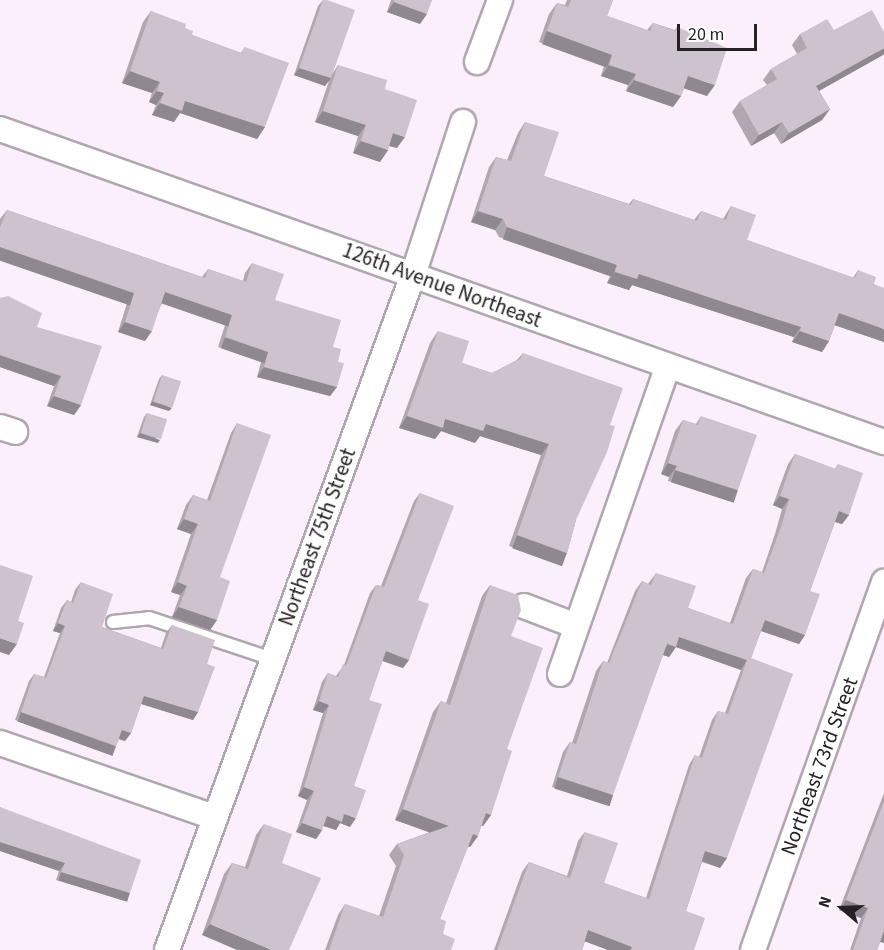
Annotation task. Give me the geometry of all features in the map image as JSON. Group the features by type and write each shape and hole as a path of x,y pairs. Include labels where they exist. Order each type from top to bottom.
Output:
{"street":[{"path":"477,62 500,0"},
{"name":"Northeast 75th Street","path":"167,950 413,275 463,122"},
{"name":"126th Avenue Northeast","path":"0,129 884,442"},
{"path":"560,674 668,366"},
{"name":"Northeast 73rd Street","path":"753,950 884,582"},
{"path":"524,606 576,626"},
{"path":"0,743 214,817"}],"lane":[{"path":"113,622 149,618 272,660"}],"building":[{"path":"323,0 355,10 331,78 299,68"},
{"path":"394,0 432,0 427,14 394,2"},
{"path":"571,0 613,0 607,16 650,31 653,23 676,31 677,27 727,48 715,85 688,76 681,96 634,80 636,74 609,65 612,55 547,31 557,3 568,7"},
{"path":"872,10 884,32 884,48 816,86 830,109 789,133 782,122 759,135 740,101 777,79 771,69 807,48 800,34 827,19 834,30"},
{"path":"151,11 186,24 185,28 193,31 192,35 242,53 245,47 289,63 265,127 185,101 182,111 160,103 164,93 157,91 160,82 130,71"},
{"path":"338,65 387,80 385,89 417,100 405,137 393,133 388,150 361,141 366,125 323,111"},
{"path":"525,122 559,132 544,176 631,205 633,199 697,221 701,211 726,220 731,206 756,215 747,240 855,278 858,270 876,277 874,284 884,288 884,329 839,313 829,341 800,331 801,327 639,274 637,279 615,272 617,265 507,227 503,219 478,211 496,157 511,161"},
{"path":"7,210 205,278 208,269 246,282 252,263 284,274 275,300 341,320 333,347 341,349 338,362 344,363 337,387 264,367 268,352 225,337 232,315 165,292 152,331 125,322 134,293 0,247 0,227"},
{"path":"8,296 42,313 37,327 102,346 81,405 54,396 61,376 0,355 0,298"},
{"path":"438,331 469,341 462,363 492,373 520,359 523,353 623,388 610,425 615,426 607,452 576,520 567,553 517,535 549,444 486,424 483,431 445,419 443,428 407,416"},
{"path":"162,375 181,381 172,408 153,402"},
{"path":"147,413 167,419 161,439 141,433"},
{"path":"701,416 757,435 738,490 675,470 677,466 668,463 683,420 698,425"},
{"path":"237,423 271,435 220,577 230,581 217,620 179,607 187,586 178,582 198,524 184,519 193,495 210,501"},
{"path":"795,454 836,469 838,464 863,473 849,515 839,511 810,591 820,594 805,635 765,620 751,658 793,674 727,858 705,851 686,911 705,918 694,950 631,950 632,947 588,930 582,950 497,950 529,862 570,878 585,832 618,843 604,883 649,899 695,755 702,758 718,711 728,714 747,660 679,637 676,647 667,644 613,795 558,777 570,742 576,744 603,661 609,663 642,581 651,585 656,573 696,586 688,608 733,624 753,569 764,573 782,524 789,499 780,496"},
{"path":"420,493 454,506 418,600 429,604 409,660 386,651 369,700 382,704 354,786 366,790 356,818 344,814 342,822 327,816 322,830 302,823 314,791 304,787 329,705 319,701 328,673 338,677 343,664 346,666 376,585 384,587"},
{"path":"0,565 33,576 18,621 24,623 17,644 0,638"},
{"path":"81,582 113,594 102,627 163,649 172,625 215,640 207,664 215,667 198,712 144,696 131,733 122,730 116,746 21,712 34,674 46,678 65,626 58,623 67,600 73,603"},
{"path":"490,585 518,595 521,610 511,636 543,648 507,749 512,751 491,815 486,813 478,836 473,834 440,919 446,921 443,934 455,939 451,950 329,950 345,904 383,917 404,855 397,844 449,826 403,809 441,701 450,705"},
{"path":"884,801 884,931 877,950 853,950 868,908 846,900"},
{"path":"0,807 141,860 130,893 61,872 65,863 0,842"},
{"path":"264,824 292,834 282,863 321,878 289,950 272,950 210,924 232,863 248,869"}]}
